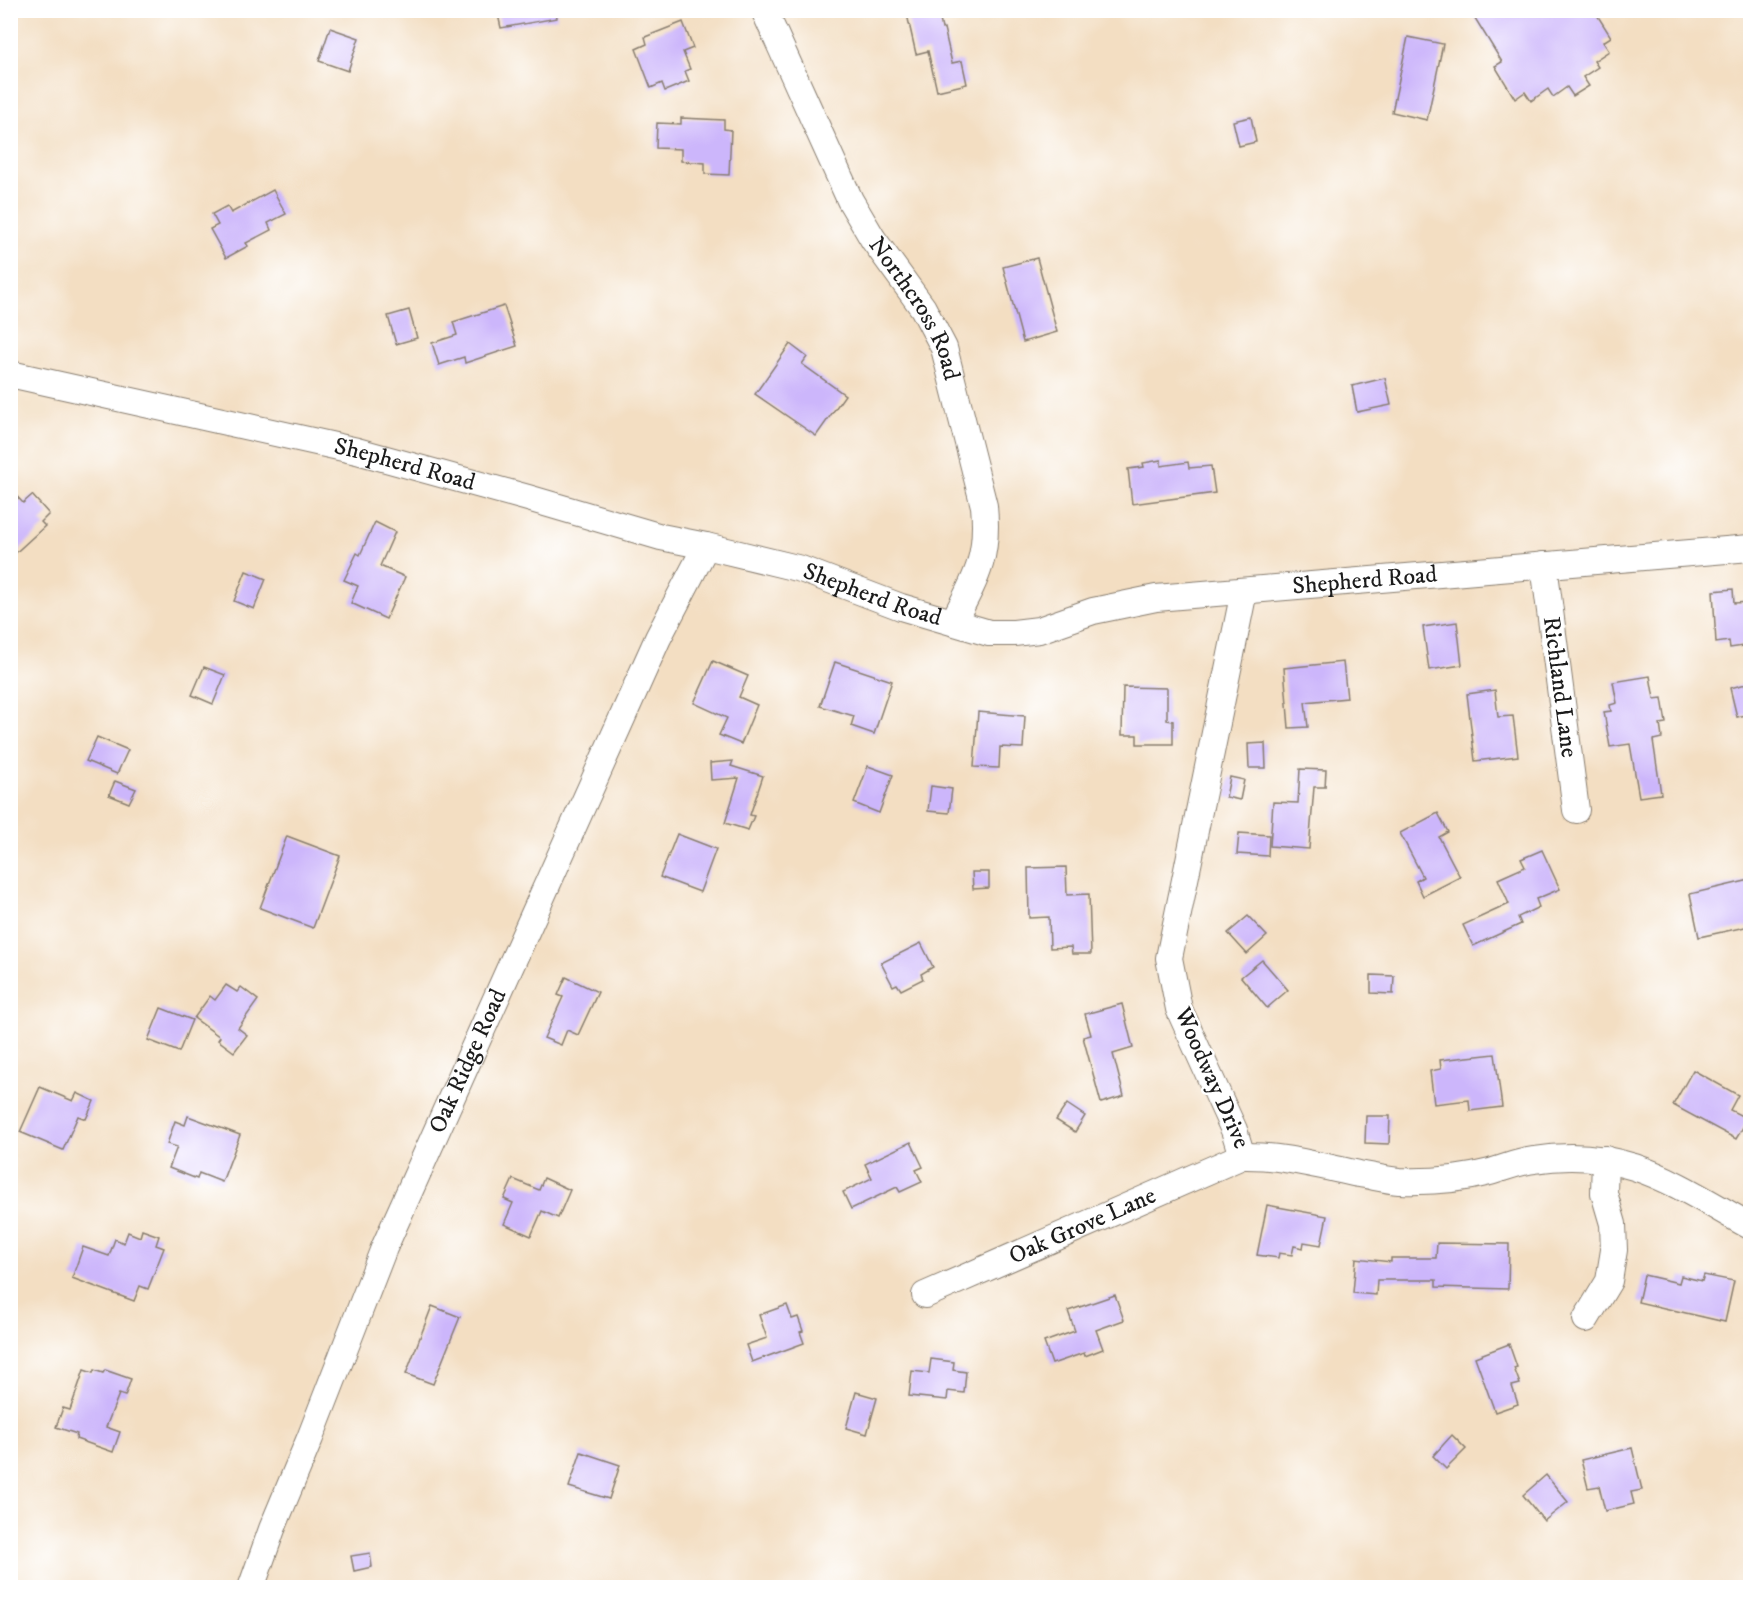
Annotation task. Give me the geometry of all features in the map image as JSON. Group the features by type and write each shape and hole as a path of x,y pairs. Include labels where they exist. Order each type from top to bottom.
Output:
{"street":[{"name":"Northcross Road","path":"764,10 850,200 873,239 923,308 944,348 984,506 986,528 982,562 974,583 953,622"},
{"name":"Shepherd Road","path":"10,374 357,451 661,537 801,569 901,607 989,633 1039,630 1093,611 1156,598 1750,548"},
{"name":"Oak Ridge Road","path":"252,1587 272,1529 384,1248 658,638 706,546"},
{"name":"Richland Lane","path":"1544,565 1576,810"},
{"name":"Woodway Drive","path":"1244,591 1169,958 1179,1009 1234,1130 1242,1156 1265,1155 1396,1181 1427,1182 1469,1177 1534,1160 1564,1157 1605,1159 1638,1167 1666,1178 1750,1226"},
{"name":"Oak Grove Lane","path":"925,1295 1242,1156"},
{"path":"1586,1319 1609,1281 1614,1250 1613,1224 1604,1193 1605,1159"}],"building":[{"path":"497,10 556,10 557,18 501,28"},
{"path":"906,10 938,10 952,63 962,61 967,84 937,91 928,51 916,54"},
{"path":"1470,10 1594,10 1611,37 1603,42 1609,51 1594,61 1598,67 1583,77 1589,86 1573,96 1567,87 1553,97 1548,89 1531,101 1525,92 1515,99 1495,66 1502,62"},
{"path":"683,22 693,48 683,52 690,69 685,71 689,81 665,91 662,83 651,88 636,49 647,44 645,37"},
{"path":"330,28 359,38 348,71 319,61"},
{"path":"1408,37 1443,44 1427,120 1392,112"},
{"path":"1251,117 1256,142 1239,146 1233,121"},
{"path":"681,118 724,120 724,129 731,130 729,175 705,174 705,163 681,161 681,149 656,148 657,123 681,124"},
{"path":"273,190 286,214 268,223 271,230 246,243 248,246 226,258 210,229 218,225 212,214 227,206 231,213"},
{"path":"1037,258 1057,332 1023,342 1003,267"},
{"path":"504,306 517,346 465,363 464,357 439,365 432,343 457,335 453,322"},
{"path":"409,310 417,338 396,344 388,316"},
{"path":"790,344 807,357 802,364 845,395 816,436 755,394"},
{"path":"1385,378 1391,405 1357,412 1352,386"},
{"path":"1161,460 1161,466 1188,462 1189,468 1211,466 1215,493 1132,504 1128,469 1144,467 1143,463"},
{"path":"10,489 23,503 32,495 49,514 41,522 45,526 10,558"},
{"path":"375,522 395,532 380,566 405,577 386,619 351,603 358,586 344,580 357,553 360,555"},
{"path":"246,571 266,579 254,609 234,601"},
{"path":"1733,589 1734,603 1750,602 1750,645 1730,648 1729,641 1716,643 1713,591"},
{"path":"1457,622 1462,665 1429,670 1423,627"},
{"path":"713,661 748,676 739,697 757,705 741,744 719,735 727,718 694,703"},
{"path":"835,662 892,681 874,734 851,726 854,716 820,706"},
{"path":"1343,662 1347,698 1305,702 1308,727 1289,728 1284,668"},
{"path":"204,667 225,675 213,704 192,695"},
{"path":"1650,676 1654,699 1662,698 1666,723 1660,724 1662,738 1653,740 1661,794 1639,797 1630,744 1610,747 1604,712 1611,711 1610,705 1617,703 1613,682"},
{"path":"1750,683 1750,714 1737,717 1730,688"},
{"path":"1123,687 1167,688 1167,720 1173,721 1173,744 1137,744 1137,735 1122,735"},
{"path":"1495,690 1498,717 1513,716 1518,756 1475,761 1467,694"},
{"path":"978,712 1025,716 1023,748 1000,747 999,768 974,767"},
{"path":"97,737 128,750 117,774 86,761"},
{"path":"1265,743 1266,768 1249,768 1248,744"},
{"path":"733,761 731,766 763,776 750,815 754,816 748,830 725,823 739,778 711,780 710,763"},
{"path":"868,766 893,775 879,813 854,803"},
{"path":"1300,769 1326,770 1325,787 1314,787 1309,849 1270,846 1273,802 1298,803"},
{"path":"1230,777 1244,780 1240,800 1226,797"},
{"path":"115,781 136,789 129,803 109,795"},
{"path":"931,786 952,789 949,813 928,811"},
{"path":"1438,813 1448,832 1439,837 1460,877 1423,896 1416,881 1423,877 1400,833"},
{"path":"1239,833 1269,835 1268,856 1237,854"},
{"path":"677,834 716,849 700,892 660,877"},
{"path":"287,836 340,856 313,928 260,908"},
{"path":"1542,850 1560,889 1536,899 1539,907 1518,917 1521,924 1473,946 1463,925 1509,904 1498,879 1525,867 1521,859"},
{"path":"1066,867 1067,895 1089,894 1091,954 1072,954 1071,947 1050,948 1049,917 1029,918 1028,868"},
{"path":"972,872 989,872 989,888 973,889"},
{"path":"1750,880 1750,926 1699,937 1690,894"},
{"path":"1248,916 1267,936 1247,954 1228,933"},
{"path":"921,943 933,967 921,974 923,979 901,990 897,984 893,986 881,963"},
{"path":"1262,960 1288,990 1267,1008 1241,977"},
{"path":"1371,975 1394,976 1393,994 1371,993"},
{"path":"566,977 598,992 578,1035 567,1030 561,1045 544,1038 563,997 558,995"},
{"path":"226,985 237,992 241,987 258,1000 238,1028 247,1035 234,1052 218,1040 220,1037 194,1018 210,996 215,1000"},
{"path":"1122,1004 1133,1048 1113,1054 1124,1096 1101,1103 1083,1037 1091,1035 1085,1014"},
{"path":"161,1008 192,1020 179,1052 148,1040"},
{"path":"1495,1054 1502,1107 1470,1111 1469,1100 1434,1104 1430,1071 1441,1069 1440,1060"},
{"path":"1693,1070 1738,1095 1730,1110 1748,1119 1736,1139 1673,1105"},
{"path":"40,1087 73,1101 77,1093 94,1101 86,1119 78,1116 63,1150 20,1132"},
{"path":"1067,1104 1085,1116 1075,1132 1056,1120"},
{"path":"188,1116 240,1135 222,1182 199,1173 197,1179 169,1168 177,1147 167,1144 175,1121 185,1125"},
{"path":"1366,1116 1390,1116 1389,1144 1365,1143"},
{"path":"911,1142 923,1167 916,1170 922,1182 900,1192 897,1187 851,1209 843,1192 872,1178 865,1164"},
{"path":"544,1178 570,1190 558,1218 542,1211 531,1236 504,1224 513,1203 504,1199 513,1179 539,1190"},
{"path":"1267,1205 1327,1216 1321,1245 1304,1242 1303,1248 1294,1246 1292,1255 1279,1253 1278,1258 1257,1255"},
{"path":"142,1230 159,1236 156,1245 164,1248 148,1289 140,1286 134,1301 72,1278 83,1247 109,1256 115,1239 124,1243 128,1232 140,1237"},
{"path":"1437,1243 1509,1244 1508,1289 1436,1287 1436,1280 1377,1280 1376,1295 1353,1293 1356,1258 1391,1262 1391,1258 1436,1258"},
{"path":"1644,1275 1679,1283 1681,1276 1702,1281 1704,1275 1734,1281 1725,1322 1638,1302"},
{"path":"1115,1295 1124,1320 1096,1330 1103,1349 1052,1364 1044,1342 1075,1331 1068,1311"},
{"path":"787,1305 792,1319 798,1317 804,1343 752,1362 746,1345 767,1338 759,1315"},
{"path":"432,1306 460,1317 433,1384 406,1374"},
{"path":"1509,1344 1520,1384 1512,1386 1518,1404 1495,1412 1475,1357"},
{"path":"931,1359 954,1362 953,1370 966,1372 964,1393 948,1391 947,1400 909,1396 912,1371 929,1373"},
{"path":"84,1370 103,1373 105,1370 131,1379 125,1396 119,1394 106,1427 120,1432 113,1452 76,1439 77,1434 56,1427 63,1408 70,1410"},
{"path":"856,1392 877,1398 867,1434 846,1428"},
{"path":"1452,1435 1466,1449 1446,1469 1433,1456"},
{"path":"1632,1448 1642,1490 1631,1492 1634,1504 1605,1511 1599,1486 1588,1488 1581,1460"},
{"path":"581,1452 620,1465 609,1499 569,1487"},
{"path":"1546,1475 1568,1502 1544,1521 1523,1495"},
{"path":"370,1553 372,1567 354,1571 351,1556"}]}
